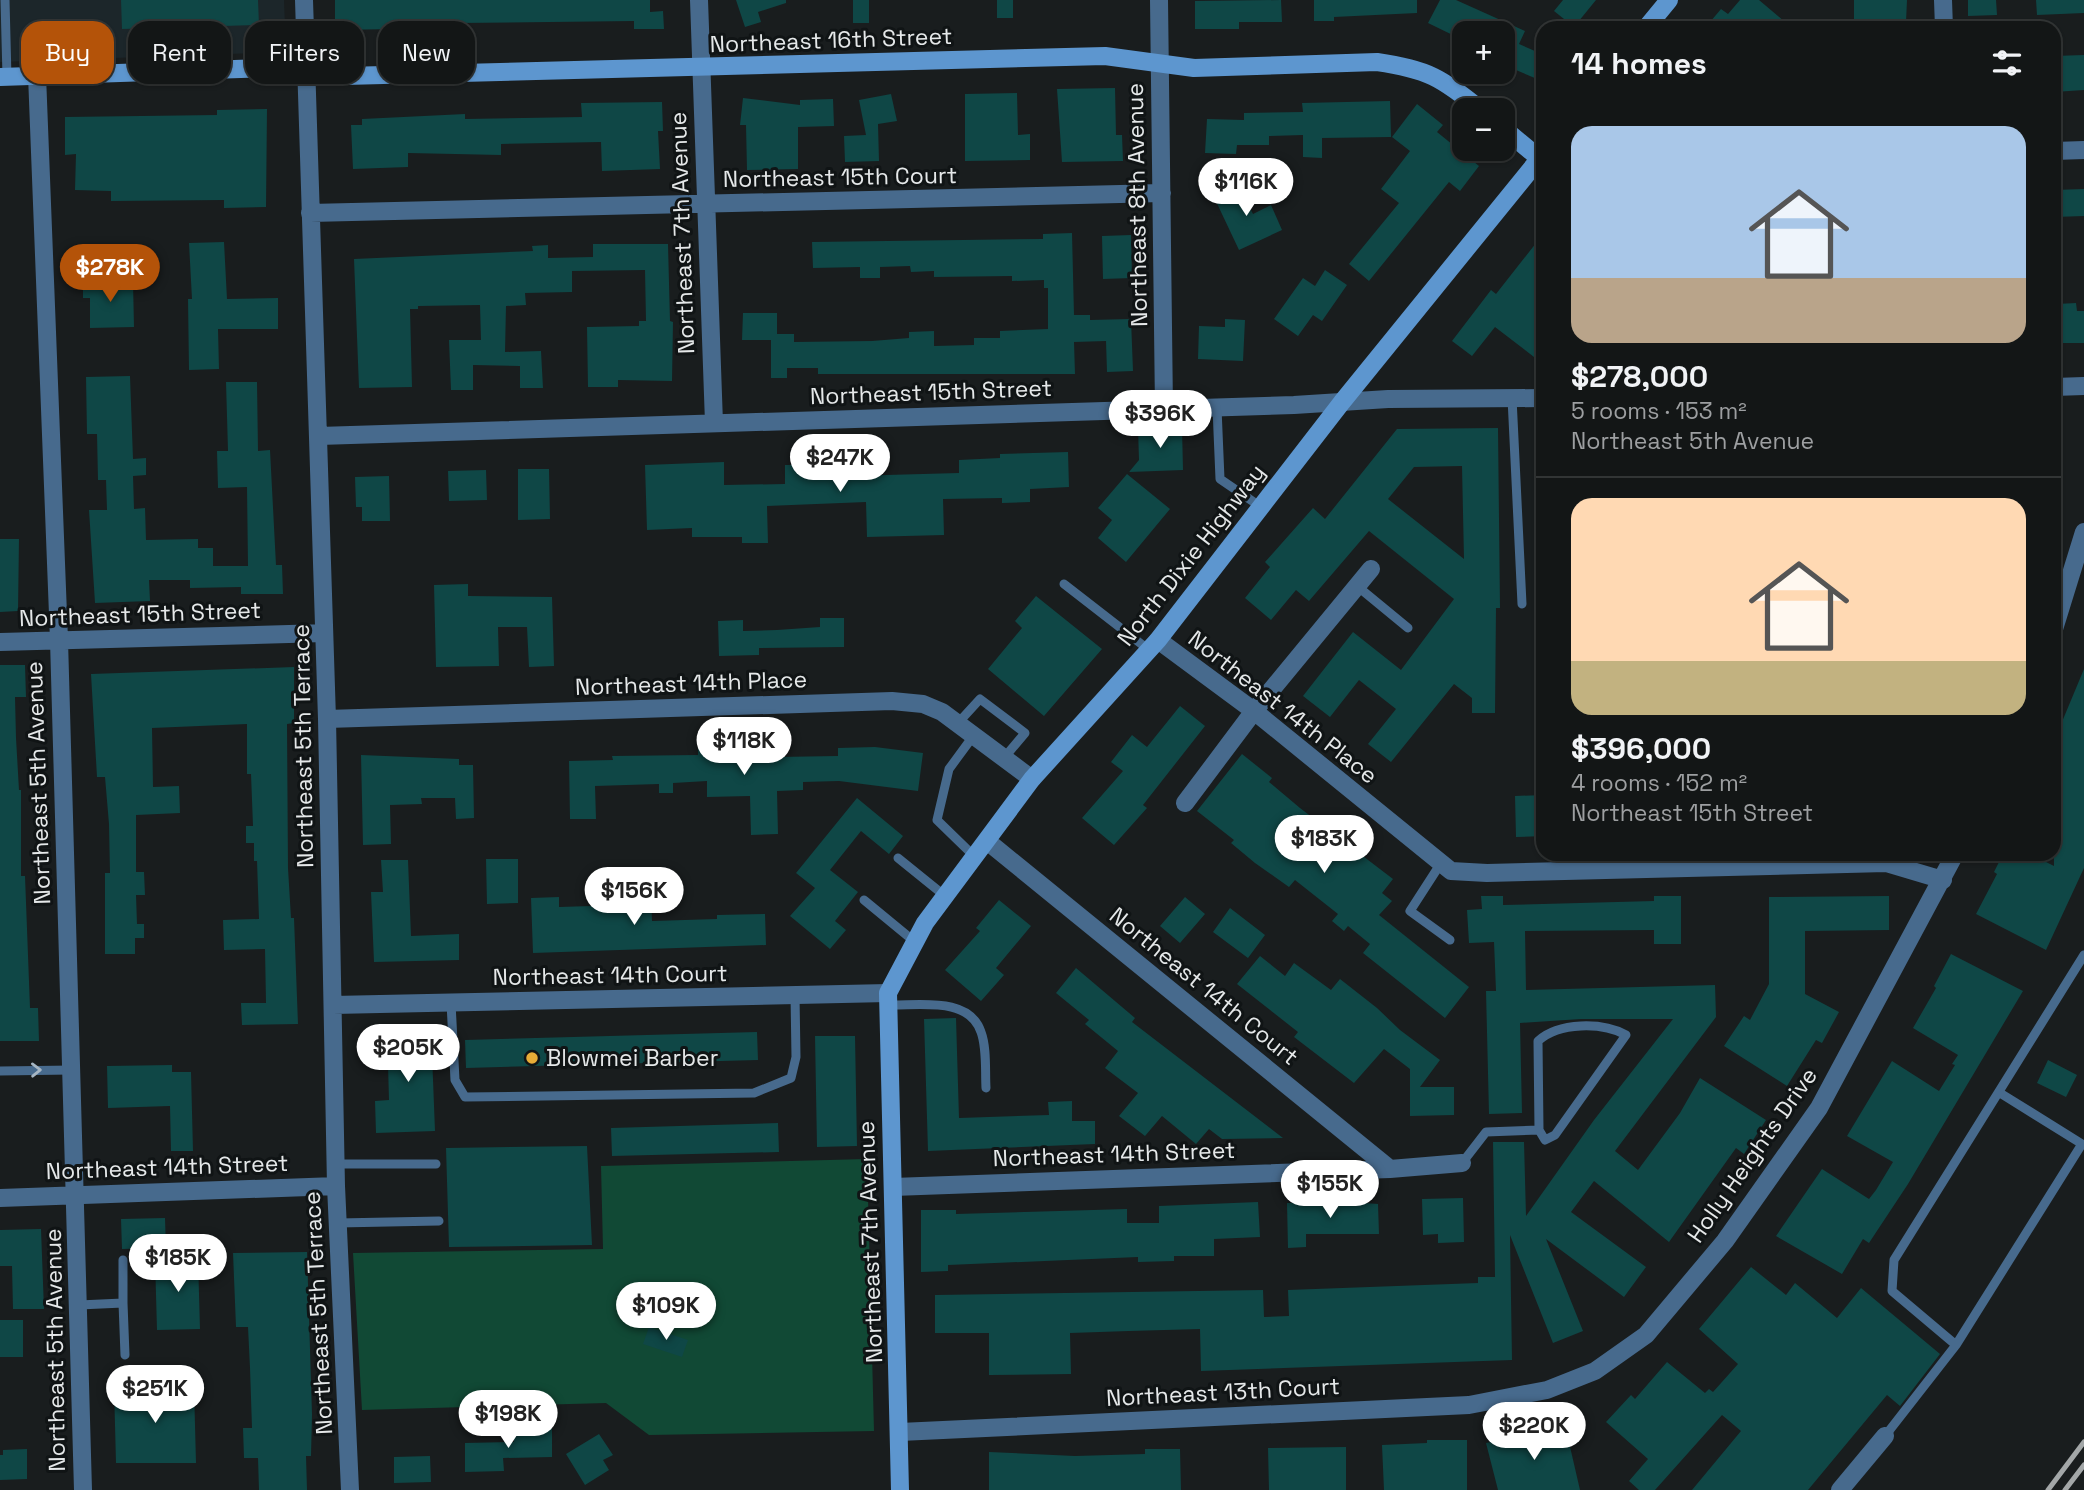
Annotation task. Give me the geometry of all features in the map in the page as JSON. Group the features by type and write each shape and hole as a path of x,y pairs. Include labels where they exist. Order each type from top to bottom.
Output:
{"street":[{"name":"Northeast 5th Terrace","path":"304,0 305,21"},
{"name":"Northeast 7th Avenue","path":"699,0 704,204 714,423"},
{"name":"Northeast 8th Avenue","path":"1159,0 1164,409"},
{"path":"1652,21 1669,0"},
{"path":"1943,0 1944,21"},
{"name":"Northeast 16th Street","path":"364,75 702,69 1105,56 1194,68 1377,62 1402,65 1443,79 1466,98"},
{"name":"Northeast 16th Street","path":"114,73 245,69"},
{"name":"Northeast 5th Avenue","path":"37,84 72,1070 83,1490"},
{"name":"Northeast 5th Terrace","path":"306,84 327,719 336,1186 350,1490"},
{"path":"1515,137 1536,151"},
{"path":"2061,151 2084,150"},
{"name":"North Dixie Highway","path":"888,999 915,942 945,896 1032,779 1153,645 1342,402 1536,161"},
{"name":"Northeast 15th Court","path":"310,213 1162,193"},
{"path":"2061,387 2084,386"},
{"name":"Northeast 15th Street","path":"319,436 1536,398"},
{"path":"2061,606 2084,532"},
{"path":"1185,803 1254,710 1371,569"},
{"name":"Northeast 15th Street","path":"0,642 324,633"},
{"name":"Northeast 14th Place","path":"1153,645 1254,710 1451,871 1486,873 1653,861 1886,863 1943,880"},
{"name":"Northeast 14th Place","path":"327,719 892,701 923,704 943,712 1032,779"},
{"name":"Northeast 14th Court","path":"987,841 1390,1169"},
{"name":"Holly Heights Drive","path":"1547,1390 1594,1371 1646,1335 1725,1241 1819,1108 1952,861"},
{"name":"Northeast 14th Court","path":"333,1005 795,995 888,999"},
{"name":"Northeast 7th Avenue","path":"888,999 900,1490"},
{"name":"Northeast 14th Street","path":"893,1187 1390,1169 1462,1163"},
{"name":"Northeast 14th Street","path":"0,1198 336,1186"},
{"name":"Northeast 13th Court","path":"900,1432 1469,1405 1547,1390"},
{"path":"1840,1490 1885,1436"}],"lane":[{"path":"3,2 4,77"},
{"path":"1512,398 1522,604"},
{"path":"1217,408 1220,479 1261,507"},
{"path":"1065,584 1153,645"},
{"path":"1357,586 1408,628"},
{"path":"958,723 979,699 1025,733 1004,758"},
{"path":"974,736 949,769 937,820 975,857"},
{"path":"898,858 945,896"},
{"path":"1441,863 1410,911 1450,940"},
{"path":"864,900 915,942"},
{"path":"1956,1345 1892,1291 1894,1260 2084,955"},
{"path":"451,1003 455,1080 465,1097 754,1093 792,1078 796,1057 795,995"},
{"path":"888,999 954,1006 970,1014 982,1032 986,1087"},
{"path":"1609,1026 1626,1035 1555,1135 1545,1140 1539,1129 1538,1041 1549,1030 1609,1026"},
{"path":"0,1071 72,1070"},
{"path":"1885,1436 1956,1345 2081,1144 2000,1093"},
{"path":"1462,1163 1486,1132 1539,1129"},
{"path":"336,1164 436,1164"},
{"path":"338,1223 439,1221"},
{"path":"123,1260 125,1355"},
{"path":"79,1305 123,1303"}],"shaded area":[{"path":"0,0 284,0 285,21 245,21 245,53 231,54 231,21 128,21 128,58 114,58 114,21 21,21 21,61 0,62"}],"green space":[{"path":"867,1159 874,1431 649,1435 606,1403 362,1410 353,1253 603,1249 601,1166"}],"building":[{"path":"121,0 258,0 259,21 245,21 245,25 231,26 231,21 128,21 128,29 122,29"},
{"path":"335,0 650,0 650,12 663,11 664,29 634,29 634,21 378,21 378,29 364,30 364,21 335,21"},
{"path":"736,0 786,0 786,3 758,12 761,22 745,27"},
{"path":"853,0 869,0 869,23 853,23"},
{"path":"997,0 1013,0 1013,18 997,18"},
{"path":"1281,0 1282,22 1239,22 1239,29 1195,29 1195,1"},
{"path":"1314,0 1417,0 1417,13 1334,17 1334,21 1314,21"},
{"path":"1440,0 1456,0 1503,21 1452,21 1452,35 1428,23"},
{"path":"1563,0 1596,0 1579,21 1566,21 1554,11"},
{"path":"1740,0 1759,0 1784,21 1711,21 1721,9 1728,14"},
{"path":"1854,0 1907,0 1906,21 1854,21"},
{"path":"1968,0 1996,0 1997,15 1968,16"},
{"path":"2036,0 2084,0 2084,13 2037,15"},
{"path":"1515,27 1525,31 1519,44 1536,51 1536,79 1515,70"},
{"path":"2084,55 2084,90 2061,92 2061,56"},
{"path":"1115,88 1116,135 1122,135 1123,161 1062,162 1057,89"},
{"path":"1017,93 1018,135 1030,134 1030,160 965,161 965,94"},
{"path":"891,94 897,121 878,124 879,161 845,162 844,136 866,135 859,100"},
{"path":"743,98 800,105 800,100 833,99 834,126 798,127 798,169 747,170 746,125 740,125"},
{"path":"1390,101 1391,137 1322,138 1322,158 1303,157 1303,135 1269,136 1269,145 1237,145 1236,154 1205,153 1207,119 1244,120 1244,113 1303,112 1302,103"},
{"path":"662,102 663,131 658,131 660,169 602,171 601,142 501,144 501,155 408,153 408,167 353,169 351,125 362,125 362,119 465,114 465,119 582,117 581,103"},
{"path":"1417,104 1443,125 1437,132 1452,144 1452,161 1473,161 1479,166 1460,191 1449,182 1369,281 1349,264 1399,203 1381,189 1410,151 1392,137"},
{"path":"267,109 266,207 224,208 224,200 111,201 111,191 75,190 76,154 65,155 65,117 217,115 217,110"},
{"path":"1238,184 1253,214 1271,205 1282,230 1239,250 1213,195"},
{"path":"2084,189 2084,216 2061,217 2061,190"},
{"path":"1072,233 1074,315 1090,315 1090,320 1131,319 1133,371 1107,372 1106,341 1074,342 1075,374 818,374 818,368 787,368 787,378 771,378 771,340 742,340 743,313 777,313 777,334 794,334 794,342 872,341 909,338 909,332 934,331 934,346 974,345 974,338 1000,338 1000,331 1048,329 1048,288 1044,288 1044,280 1012,281 1012,276 934,277 934,271 911,272 910,266 880,267 880,278 860,278 860,267 813,268 812,242 1043,239 1043,234"},
{"path":"1131,235 1132,278 1103,279 1102,236"},
{"path":"224,242 227,299 278,298 278,329 218,329 219,369 189,370 188,299 192,299 189,243"},
{"path":"1536,243 1534,357 1495,327 1472,356 1452,341 1491,290 1496,294"},
{"path":"593,244 668,244 670,321 673,322 672,381 618,380 618,387 588,387 587,327 639,326 639,321 646,321 645,270 572,271 572,292 525,293 526,305 506,306 505,352 541,351 543,388 520,388 520,366 473,365 473,390 451,390 449,340 481,340 480,305 418,306 418,309 410,309 412,387 359,388 354,259 533,251 532,246 548,245 548,258 593,257"},
{"path":"1325,270 1347,285 1322,321 1313,315 1298,336 1274,319 1303,278 1315,286"},
{"path":"133,281 134,327 90,328 90,298 83,298 83,282"},
{"path":"2076,303 2077,311 2084,311 2084,343 2061,343 2061,304"},
{"path":"1225,319 1245,320 1243,361 1198,359 1199,326 1225,327"},
{"path":"130,376 133,459 146,458 146,475 133,476 134,509 145,508 146,540 198,539 198,548 213,548 213,566 248,566 247,487 218,488 217,451 228,451 226,382 257,382 258,451 270,450 276,565 282,565 283,594 241,594 241,587 190,588 190,580 149,580 150,601 95,603 89,510 107,510 106,480 98,480 97,434 87,434 86,377"},
{"path":"1182,427 1183,470 1129,472 1139,460 1138,428"},
{"path":"1498,428 1500,608 1496,608 1495,713 1472,713 1472,698 1454,684 1391,762 1368,744 1396,709 1359,680 1330,717 1303,696 1353,632 1401,670 1454,599 1369,531 1309,601 1296,590 1271,620 1245,598 1270,567 1265,562 1313,508 1325,519 1397,429","holes":["1462,466 1464,559 1388,499 1414,467"]},
{"path":"1068,452 1069,487 1030,489 1030,502 1002,503 1002,498 943,499 944,535 867,537 866,502 767,506 768,543 742,543 742,537 692,537 692,528 647,530 645,465 724,462 724,485 785,484 785,465 849,464 850,476 959,473 959,460 1000,458 1000,454"},
{"path":"518,469 549,469 550,519 518,520"},
{"path":"486,470 487,500 449,501 448,471"},
{"path":"1127,474 1170,509 1126,562 1098,538 1112,520 1098,508"},
{"path":"389,476 390,521 362,521 362,507 356,507 355,477"},
{"path":"0,539 19,539 18,611 0,612"},
{"path":"468,584 468,596 552,597 554,666 529,667 527,627 498,627 499,666 436,667 434,585"},
{"path":"1036,596 1102,649 1044,716 988,669 1022,628 1015,621"},
{"path":"820,618 844,618 844,647 759,648 759,655 719,656 718,621 743,620 743,631 777,630 820,627"},
{"path":"0,665 25,665 26,697 15,697 21,790 21,876 25,876 30,1008 38,1008 39,1041 0,1041"},
{"path":"294,667 294,723 287,724 288,868 291,918 294,918 298,1024 242,1025 241,1003 266,1003 265,949 224,950 223,920 259,919 254,843 246,843 246,826 253,826 251,774 247,774 247,724 152,728 153,787 179,786 180,813 136,815 136,872 144,872 145,895 136,895 137,924 144,924 144,938 135,938 135,954 105,954 105,873 110,873 109,824 105,777 97,777 91,674"},
{"path":"2084,669 2084,868 2046,950 1976,914 1997,874 1994,872 2000,861 2044,861 2054,866 2054,861 2061,861 2061,724"},
{"path":"1180,706 1205,726 1143,805 1147,808 1114,845 1082,818 1123,771 1111,762 1132,735 1147,747"},
{"path":"875,747 923,753 918,791 839,781 803,782 803,790 777,791 778,834 751,835 750,796 707,797 707,781 673,783 673,793 659,793 659,784 595,786 596,819 570,819 569,761 613,760 612,756 698,755 698,748 718,748 718,758 838,756 838,748"},
{"path":"1242,754 1272,778 1269,782 1300,808 1393,879 1382,893 1392,901 1379,915 1469,987 1445,1018 1363,953 1370,944 1348,926 1344,931 1332,921 1338,914 1295,880 1289,887 1255,863 1231,843 1234,840 1197,811"},
{"path":"361,755 459,759 459,765 473,765 474,818 456,819 455,798 421,798 422,804 390,805 391,844 363,845"},
{"path":"1536,795 1536,836 1516,837 1515,796"},
{"path":"857,798 903,836 889,854 861,831 830,870 858,892 835,921 846,930 830,949 790,916 815,888 796,873"},
{"path":"486,859 518,859 518,903 487,904"},
{"path":"381,860 408,860 411,936 459,934 459,960 374,962 371,892 383,892"},
{"path":"635,892 651,892 652,921 765,914 766,945 533,953 531,898 559,897 559,907 591,906 591,895 606,894 606,900 635,899"},
{"path":"1481,896 1503,896 1503,905 1654,901 1654,896 1681,896 1681,944 1654,944 1654,930 1525,931 1526,990 1715,985 1716,1017 1615,1151 1638,1170 1680,1113 1700,1078 1766,1120 1744,1154 1736,1148 1669,1242 1594,1181 1571,1212 1646,1267 1624,1297 1546,1239 1583,1331 1553,1343 1510,1235 1512,1360 1201,1371 1200,1329 1129,1331 1070,1333 1071,1374 989,1375 989,1333 935,1333 935,1295 1263,1290 1264,1317 1289,1316 1288,1290 1478,1283 1478,1277 1495,1277 1493,1142 1524,1142 1526,1216 1594,1120 1673,1019 1581,1019 1520,1023 1522,1113 1489,1114 1486,991 1496,991 1494,942 1469,943 1467,910 1482,909"},
{"path":"1889,896 1889,930 1805,931 1805,994 1839,1012 1822,1043 1816,1040 1787,1086 1724,1046 1744,1016 1750,1020 1769,984 1769,897"},
{"path":"1185,897 1205,914 1180,943 1160,926"},
{"path":"999,900 1031,926 996,968 1004,975 981,1001 945,970 980,931 976,928"},
{"path":"1230,908 1265,935 1248,958 1213,932"},
{"path":"1951,954 2023,991 1908,1184 1869,1243 1863,1239 1842,1274 1776,1236 1822,1169 1869,1199 1876,1190 1893,1162 1847,1136 1892,1061 1939,1091 1958,1055 1913,1028 1936,988 1934,986"},
{"path":"1260,956 1285,976 1294,963 1331,990 1340,979 1377,1008 1400,1030 1440,1060 1420,1087 1454,1087 1454,1115 1410,1116 1410,1069 1384,1049 1354,1083 1294,1037 1298,1032 1237,984"},
{"path":"1076,968 1135,1018 1132,1022 1283,1138 1222,1139 1209,1129 1196,1144 1162,1116 1145,1136 1119,1116 1138,1093 1105,1068 1118,1051 1085,1024 1089,1020 1056,993"},
{"path":"956,1018 959,1118 1049,1115 1048,1102 1072,1101 1072,1121 1095,1121 1095,1144 928,1151 924,1019"},
{"path":"431,1028 435,1131 376,1133 375,1101 389,1100 387,1029"},
{"path":"757,1032 758,1060 466,1068 465,1040"},
{"path":"815,1036 855,1036 857,1146 817,1147"},
{"path":"2048,1060 2077,1075 2066,1097 2037,1083"},
{"path":"172,1065 172,1072 191,1072 193,1151 171,1151 170,1106 108,1108 107,1066"},
{"path":"778,1123 779,1152 612,1156 611,1128"},
{"path":"587,1146 592,1245 449,1247 446,1148"},
{"path":"1463,1198 1464,1242 1438,1243 1438,1234 1423,1235 1422,1199"},
{"path":"1258,1202 1260,1237 1214,1239 1214,1256 1174,1256 1174,1261 1138,1262 1138,1257 948,1265 948,1271 921,1272 921,1210 956,1210 956,1214 1127,1209 1127,1223 1159,1223 1159,1206"},
{"path":"1287,1203 1378,1204 1379,1234 1306,1234 1306,1247 1288,1248"},
{"path":"165,1218 166,1248 122,1249 121,1219"},
{"path":"41,1229 44,1309 13,1309 12,1266 0,1266 0,1230"},
{"path":"307,1252 312,1414 311,1456 306,1456 307,1490 259,1490 258,1458 244,1458 243,1428 252,1428 248,1327 236,1327 233,1253"},
{"path":"198,1258 200,1329 157,1330 155,1259"},
{"path":"1751,1267 1786,1295 1795,1283 1837,1318 1861,1288 1940,1354 1900,1406 1887,1395 1808,1490 1692,1490 1741,1431 1722,1415 1655,1490 1639,1490 1629,1481 1648,1459 1606,1422 1631,1395 1635,1399 1667,1362 1705,1393 1709,1389 1713,1392 1738,1364 1699,1329"},
{"path":"0,1320 23,1320 23,1357 0,1357"},
{"path":"649,1327 688,1340 682,1357 643,1344"},
{"path":"114,1387 194,1387 196,1463 116,1463"},
{"path":"1565,1425 1580,1490 1498,1490 1486,1443"},
{"path":"552,1428 552,1457 503,1458 504,1471 465,1472 465,1443 514,1442 514,1429"},
{"path":"599,1434 613,1455 603,1460 609,1470 585,1485 566,1454"},
{"path":"1427,1440 1467,1440 1467,1490 1384,1490 1382,1445 1427,1443"},
{"path":"1346,1447 1346,1490 1269,1490 1268,1448"},
{"path":"27,1449 27,1479 0,1480 0,1455 3,1455 3,1450"},
{"path":"1145,1449 1180,1449 1181,1490 989,1490 989,1452 1075,1456 1145,1454"},
{"path":"430,1456 431,1482 394,1483 394,1457"}],"railway":[{"path":"2048,1490 2084,1442"},
{"path":"2065,1490 2084,1465"}],"place":[{"name":"Blowmei Barber","path":"532,1058"}]}
